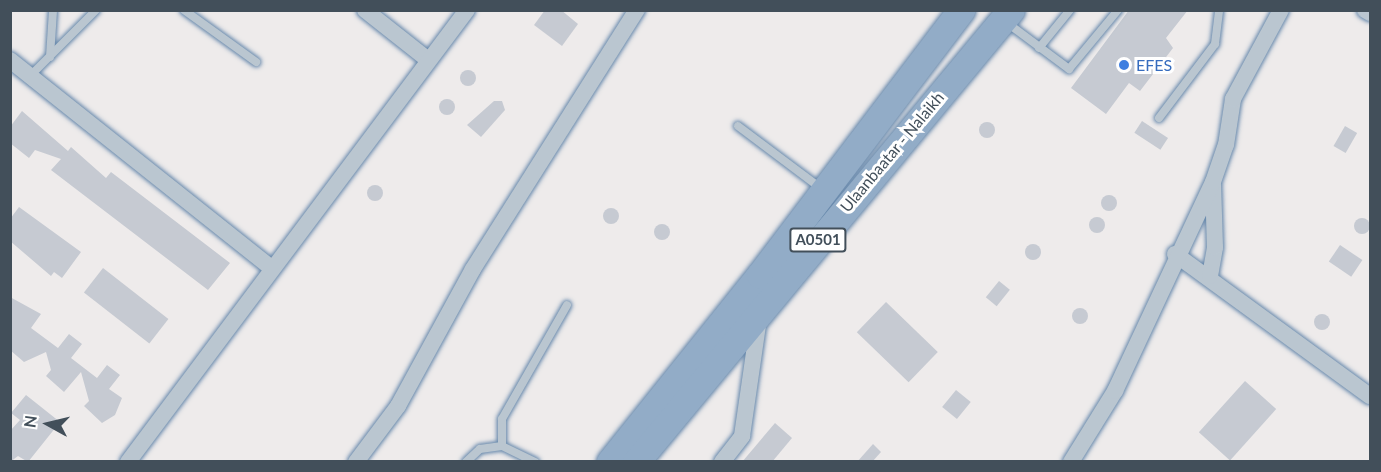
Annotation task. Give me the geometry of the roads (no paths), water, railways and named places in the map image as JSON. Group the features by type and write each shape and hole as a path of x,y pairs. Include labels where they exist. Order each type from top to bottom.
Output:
{"highway":[{"name":"Ulaanbaatar - Nalaikh","path":"610,462 824,191 961,10"},
{"name":"Ulaanbaatar - Nalaikh","path":"636,462 1007,15"}],"street":[{"path":"365,10 427,59"},
{"path":"128,462 270,267 427,59 467,10"},
{"path":"356,462 398,406 473,269 637,10"},
{"path":"1071,462 1114,391 1175,254 1213,182 1226,145 1233,99 1281,10"},
{"path":"1365,10 1371,13"},
{"path":"10,60 270,267"},
{"path":"1210,276 1215,247 1213,182"},
{"path":"1175,254 1210,276 1371,396"},
{"path":"722,462 742,436 760,310"}],"lane":[{"path":"50,57 53,10"},
{"path":"30,75 96,10"},
{"path":"184,10 256,62"},
{"path":"1040,48 1070,10"},
{"path":"1007,15 1040,48 1069,69 1118,10"},
{"path":"1159,118 1215,44 1219,10"},
{"path":"738,126 824,191"},
{"path":"502,446 502,419 567,305"},
{"path":"466,462 480,449 502,446 535,462"}],"place":[{"name":"EFES","path":"1124,65"}]}
